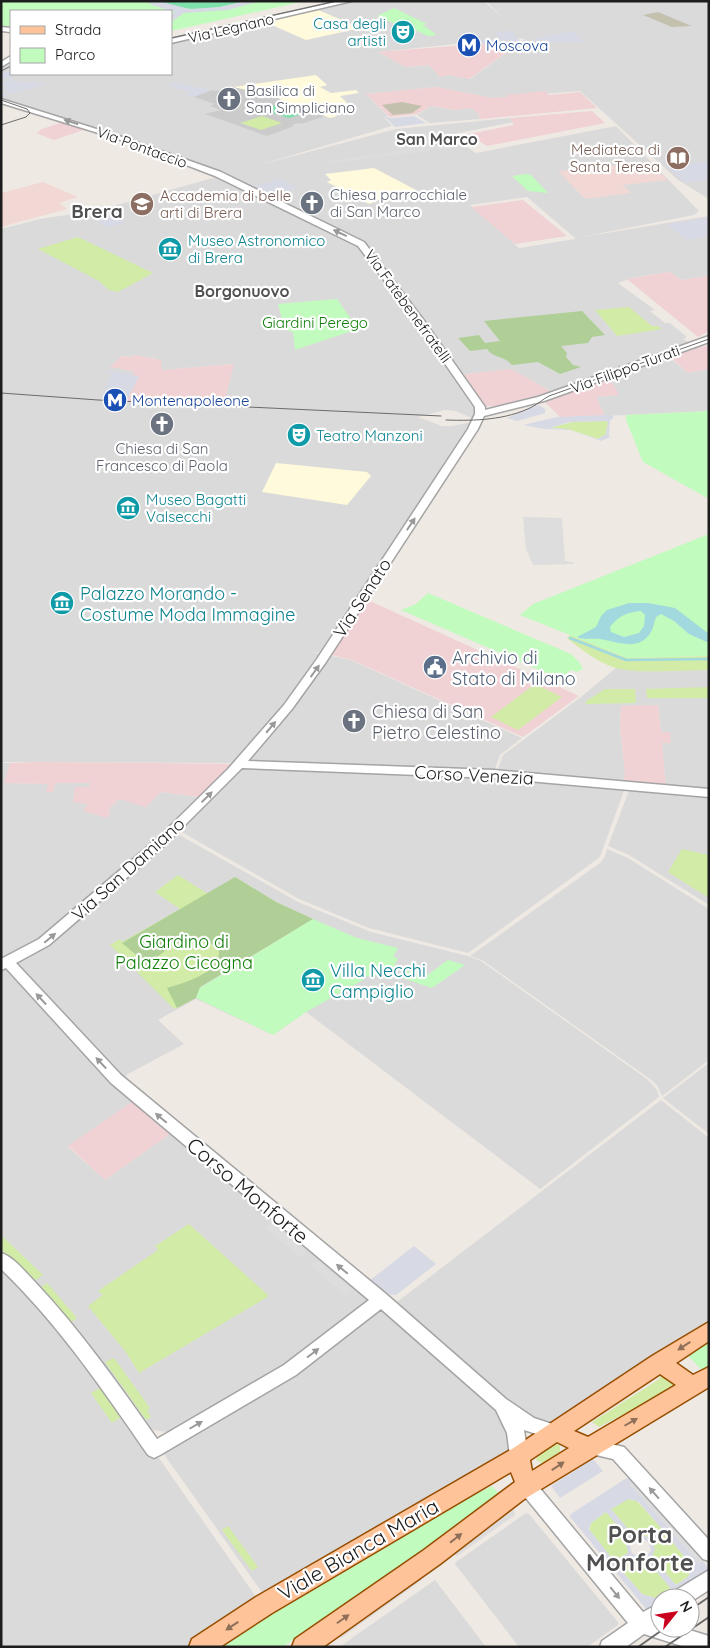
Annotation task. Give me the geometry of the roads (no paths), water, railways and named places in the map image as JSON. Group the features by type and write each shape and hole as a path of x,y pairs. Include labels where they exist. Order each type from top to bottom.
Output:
{"main road":[{"name":"Viale Bianca Maria","path":"200,1647 264,1605 372,1540 519,1456 709,1330"},
{"path":"659,1362 701,1381"},
{"path":"303,1647 424,1562 507,1499 589,1447 701,1381"},
{"path":"556,1432 589,1447"},
{"path":"519,1456 521,1470 527,1486"}],"street":[{"name":"Via Legnano","path":"172,35 323,1"},
{"name":"Via Legnano","path":"172,41 349,1"},
{"name":"Via Pontaccio","path":"2,101 123,139 218,174 264,198"},
{"name":"Via Fatebenefratelli","path":"264,198 363,246 422,324 479,416"},
{"name":"Via Filippo Turati","path":"512,406 540,399 709,339"},
{"path":"479,416 512,406"},
{"path":"479,416 512,406"},
{"name":"Via Senato","path":"239,764 288,706 322,660 479,416"},
{"name":"Corso Venezia","path":"239,764 494,774 709,793"},
{"name":"Via San Damiano","path":"5,964 34,949 54,934 163,840 239,764"},
{"name":"Corso Monforte","path":"5,964 116,1079 380,1299 500,1404 529,1424 556,1432"},
{"path":"1,1259 34,1292 93,1363 154,1450 290,1370 373,1307 380,1299"},
{"name":"Corso Monforte","path":"500,1404 516,1432 519,1456"},
{"path":"589,1447 618,1452 709,1553"},
{"path":"527,1486 641,1624 705,1644"},
{"path":"695,1588 709,1579"},
{"path":"609,1647 650,1618"}],"water":[{"path":"629,603 648,603 675,608 709,634 709,643 689,634 674,621 661,614 656,617 652,630 646,638 635,644 577,637 596,627 601,616 607,610","holes":["641,611 645,615 644,626 639,633 624,637 611,632 610,627 624,615"]}],"waterway":[{"path":"570,638 626,660 709,659"}],"tram line":[{"path":"172,38 337,1"},
{"path":"1,71 10,66"},
{"path":"1,100 27,109 30,113 26,117 1,125"},
{"path":"446,420 479,420 512,415 532,407 549,396 709,339"},
{"path":"1,393 98,400 441,416"},
{"path":"700,1603 709,1597"},
{"path":"665,1647 709,1617"},
{"path":"638,1647 651,1638"}],"place":[{"name":"Casa degli artisti","path":"403,32"},
{"name":"Moscova","path":"469,45"},
{"name":"Basilica di San Simpliciano","path":"229,99"},
{"name":"Mediateca di Santa Teresa","path":"678,158"},
{"name":"Chiesa parrocchiale di San Marco","path":"312,203"},
{"name":"Accademia di belle arti di Brera","path":"142,204"},
{"name":"Museo Astronomico di Brera","path":"170,249"},
{"name":"Montenapoleone","path":"115,400"},
{"name":"Chiesa di San Francesco di Paola","path":"162,424"},
{"name":"Teatro Manzoni","path":"299,435"},
{"name":"Museo Bagatti Valsecchi","path":"128,508"},
{"name":"Palazzo Morando - Costume Moda Immagine","path":"62,603"},
{"name":"Archivio di Stato di Milano","path":"435,667"},
{"name":"Chiesa di San Pietro Celestino","path":"354,721"},
{"name":"Villa Necchi Campiglio","path":"313,980"}],"district":[{"name":"San Marco","path":"437,139"},
{"name":"Brera","path":"97,211"},
{"name":"Borgonuovo","path":"242,291"},
{"name":"Porta Monforte","path":"640,1548"}],"park label":[{"name":"Giardini Perego","path":"315,322"},
{"name":"Giardino di Palazzo Cicogna","path":"184,951"}]}
